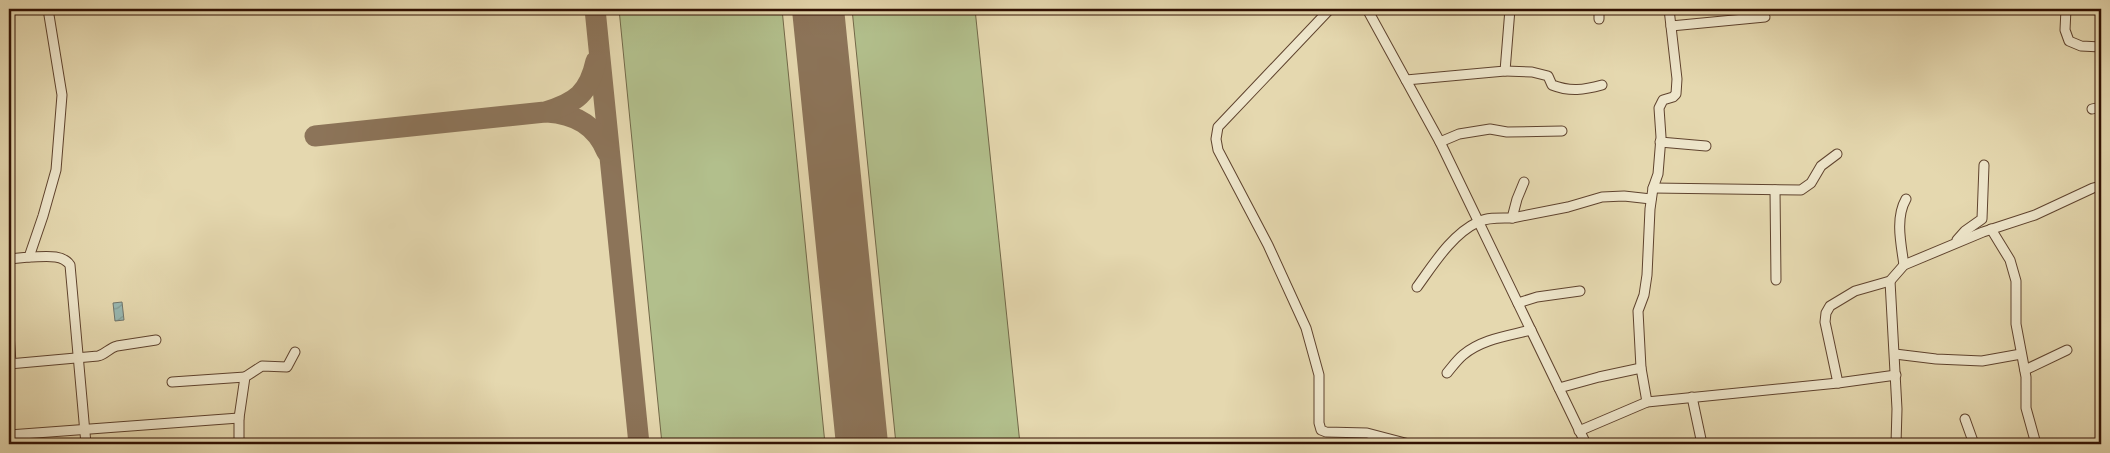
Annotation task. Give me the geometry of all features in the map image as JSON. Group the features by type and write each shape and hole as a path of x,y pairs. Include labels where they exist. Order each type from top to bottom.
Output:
{"street":[{"path":"29,258 56,170 62,96 48,9"},
{"path":"1330,9 1218,127 1217,144 1222,162 1268,245 1306,328 1319,376 1319,423 1321,430 1326,432 1367,433 1409,444"},
{"path":"1367,9 1440,142 1586,444"},
{"path":"1505,72 1506,34 1510,9"},
{"path":"1599,9 1600,19"},
{"path":"1647,402 1641,368 1638,311 1644,295 1647,275 1651,199 1658,174 1660,103 1676,94 1677,86 1669,9"},
{"path":"2066,9 2065,30 2069,41 2081,46 2101,47"},
{"path":"1671,26 1765,17"},
{"path":"1406,80 1505,72 1532,72 1548,76 1552,85 1566,90 1582,90 1602,85"},
{"path":"1440,142 1476,130 1490,129 1507,132 1562,131"},
{"path":"1660,142 1706,146"},
{"path":"1653,188 1801,190 1811,183 1821,166 1837,154"},
{"path":"1956,242 1965,231 1982,219 1984,166"},
{"path":"1512,218 1524,182"},
{"path":"1838,383 1825,322 1826,313 1830,306 1855,291 1890,281 1904,265 1956,242 2035,215 2101,186"},
{"path":"1774,190 1776,280"},
{"path":"1417,287 1454,241 1478,222 1490,218 1512,218 1568,207 1602,197 1624,196 1651,199"},
{"path":"1904,265 1900,225 1902,206 1906,199"},
{"path":"1991,229 2010,260 2016,281 2016,324 2025,370 2026,408 2036,444"},
{"path":"9,259 61,258 66,259 70,265 86,444"},
{"path":"1890,281 1896,375 1896,444"},
{"path":"1518,303 1537,297 1580,291"},
{"path":"1447,373 1463,355 1477,346 1488,341 1531,330"},
{"path":"9,333 10,363 98,356 106,354 111,347 156,340"},
{"path":"2025,370 2067,350"},
{"path":"172,382 245,377 262,366 287,367 295,352"},
{"path":"1895,354 1936,359 1982,361 2021,354"},
{"path":"1559,388 1641,368"},
{"path":"1579,431 1647,402 1838,383 1896,375"},
{"path":"239,444 239,418 245,377"},
{"path":"1692,398 1702,444"},
{"path":"9,435 239,418"},
{"path":"1965,419 1974,444"},
{"path":"18,434 19,444"}],"green space":[{"path":"619,9 782,9 825,444 662,444"},
{"path":"852,9 975,9 1020,444 896,444"}],"water":[{"path":"122,302 124,320 115,321 113,303"}],"taxiway":[{"path":"595,9 639,444"},
{"path":"315,136 545,112 565,105 580,95 589,81 596,61"},
{"path":"547,112 567,115 591,128 607,152"}],"runway":[{"path":"818,9 862,444"}]}
